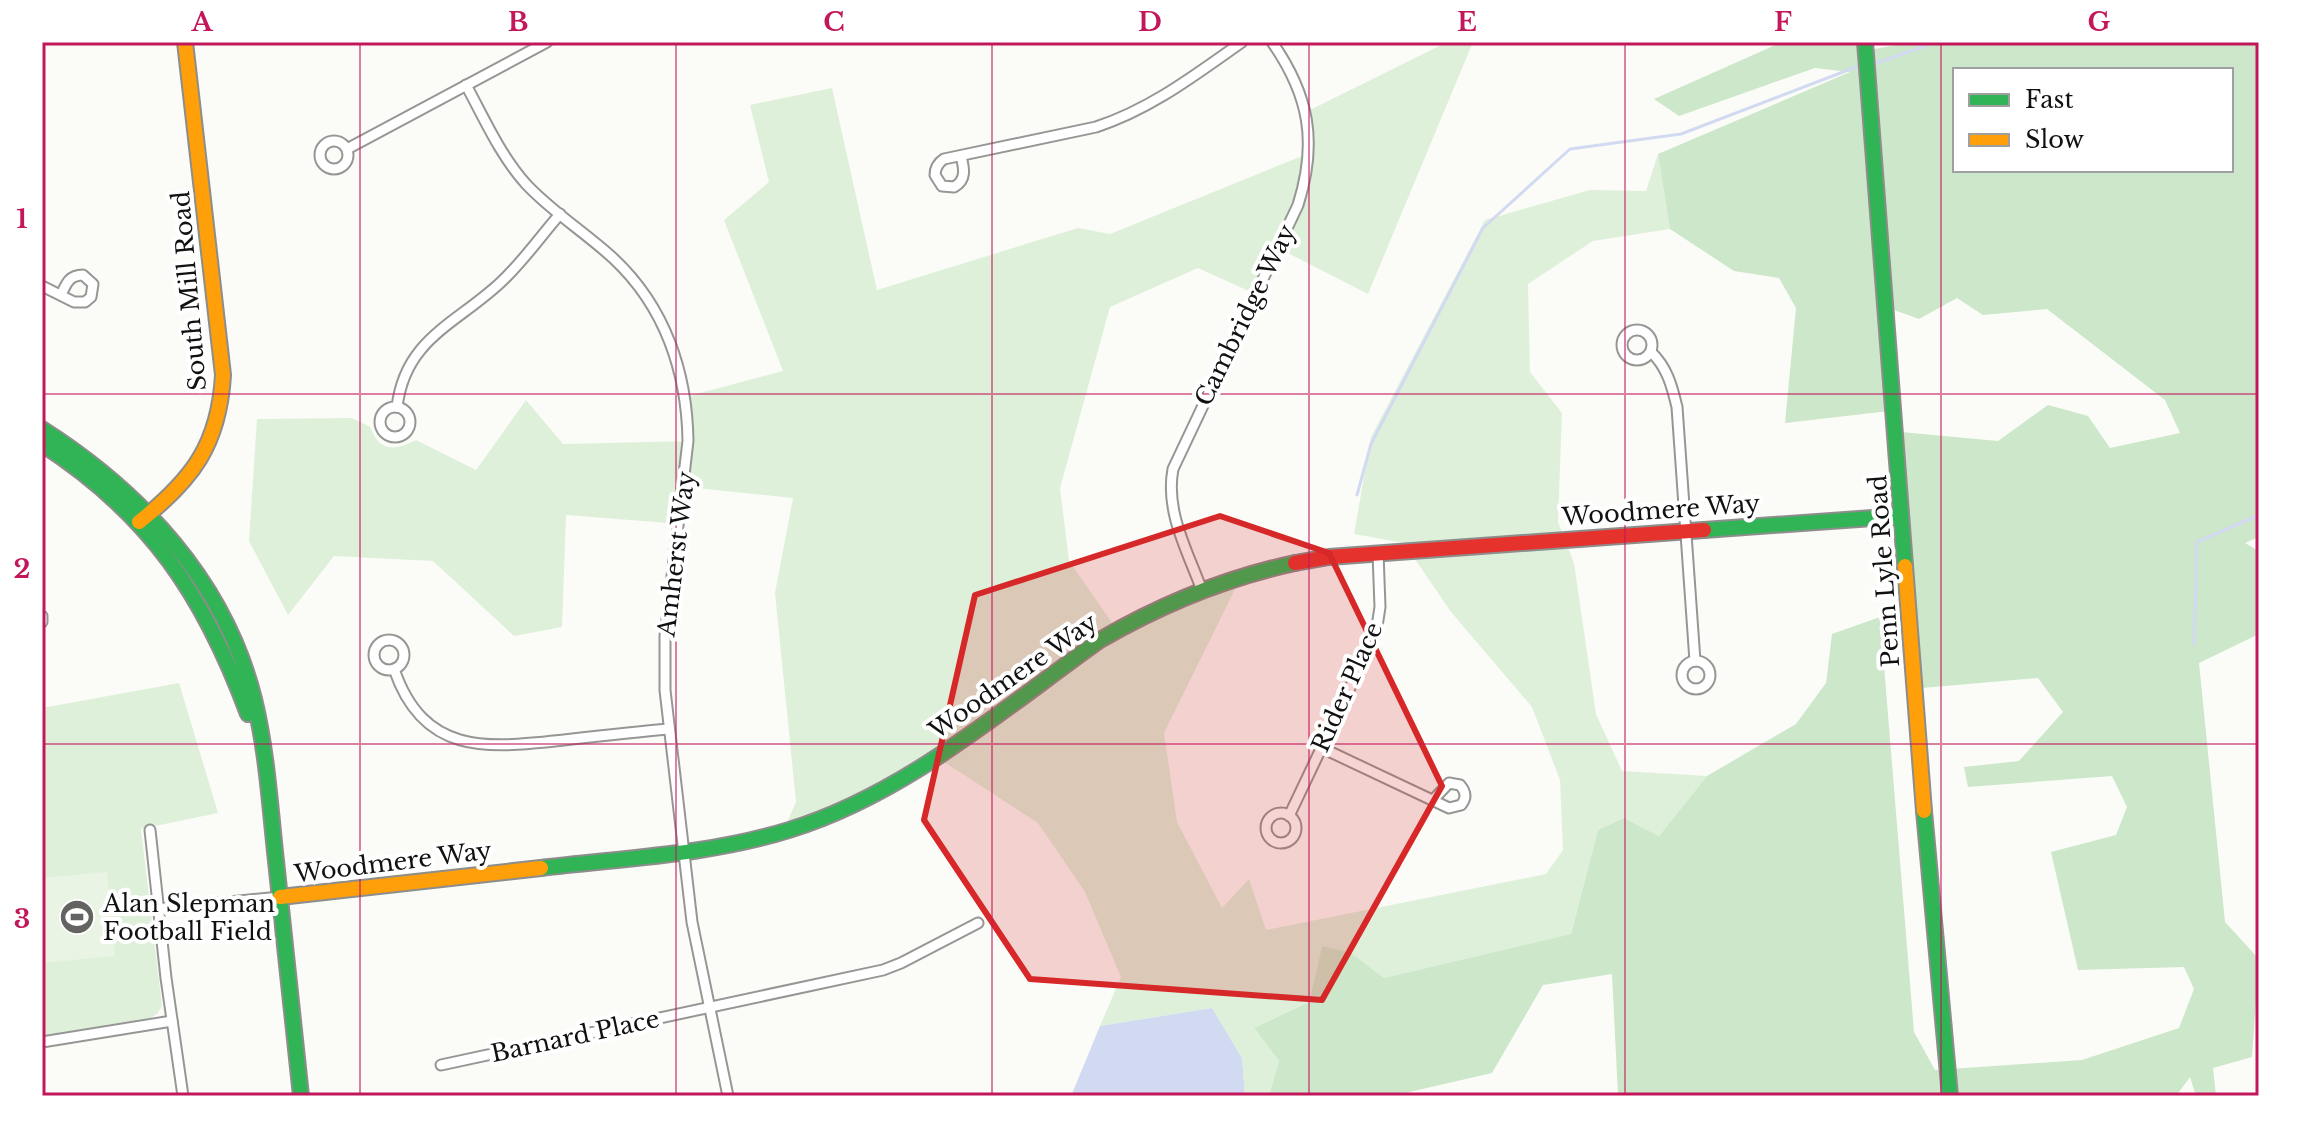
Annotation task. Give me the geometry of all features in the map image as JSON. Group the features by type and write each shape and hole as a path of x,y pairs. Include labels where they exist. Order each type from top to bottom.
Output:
{"street":[{"name":"South Mill Road","path":"145,518 186,480 202,458 215,431 223,395 185,42"},
{"path":"347,149 547,42"},
{"path":"961,156 1120,119 1166,96 1242,42"},
{"name":"Cambridge Way","path":"1201,588 1173,511 1170,483 1173,469 1298,205 1308,163 1308,126 1304,106 1288,64 1272,42"},
{"name":"Penn Lyle Road","path":"1865,42 1926,842 1950,1096"},
{"name":"Amherst Way","path":"466,85 514,170 528,186 614,260 647,298 671,342 685,390 687,463 663,666 692,922 728,1096"},
{"path":"397,407 408,367 427,341 503,280 560,214"},
{"path":"42,286 61,295"},
{"path":"1651,352 1661,362 1677,407 1695,661"},
{"path":"42,429 81,453 145,518 215,632 238,683 267,784 301,1096"},
{"path":"42,444 145,518"},
{"name":"Woodmere Way","path":"158,909 682,851 749,842 781,834 832,816 900,782 1100,640 1164,604 1231,578 1290,563 1378,553 1901,516"},
{"name":"Rider Place","path":"1289,816 1376,633 1380,607 1378,553"},
{"path":"42,616 42,622"},
{"path":"394,669 406,697 425,720 451,737 468,743 499,747 669,729"},
{"path":"1322,748 1433,800"},
{"path":"150,830 183,1096"},
{"name":"Barnard Place","path":"441,1065 883,970 978,923"},
{"path":"42,1042 172,1021"}],"highlighted area":[{"path":"1220,516 1329,553 1442,786 1322,1000 1030,979 924,820 975,595"}],"green space":[{"path":"1447,42 1473,42 1368,294 1280,249 1253,293 1198,268 1110,307 1060,488 1069,561 1115,627 1242,575 1164,733 1177,822 1222,908 1249,879 1266,930 1546,874 1563,850 1560,780 1532,707 1451,612 1404,543 1354,534 1371,437 1485,220 1590,190 1646,191 1658,154 1670,229 1593,241 1528,284 1530,372 1562,413 1558,522 1574,563 1596,714 1622,771 1707,776 1659,836 1624,818 1598,830 1571,934 1384,978 1350,952 1322,946 1309,1002 1254,1028 1279,1061 1269,1096 1245,1096 1242,1058 1212,1008 1100,1026 1121,977 1085,892 1038,823 935,756 783,832 796,802 775,593 793,498 686,487 681,524 566,515 562,627 514,636 433,561 334,556 288,615 249,541 257,419 352,418 370,427 383,445 401,446 416,440 476,470 526,400 563,444 689,441 685,397 783,371 724,220 769,182 750,105 832,88 877,290 1078,228 1110,234 1307,154 1306,112"},
{"path":"1782,42 1867,42 1869,50 1912,42 2259,42 2259,537 2245,543 2259,551 2259,634 2199,663 2225,922 2259,959 2252,1057 2213,1068 2216,1096 2196,1096 2190,1077 2176,1096 1618,1096 1612,974 1543,985 1492,1073 1392,1096 1269,1096 1279,1061 1254,1028 1309,1002 1322,946 1350,952 1384,978 1571,934 1598,830 1624,818 1659,836 1707,776 1796,724 1826,683 1832,634 1880,617 1914,1032 1935,1070 2082,1060 2179,1028 2194,989 2184,967 2078,970 2051,852 2116,835 2127,807 2112,776 1968,787 1964,767 2019,761 2063,712 2038,678 1922,688 1890,431 1998,441 2048,405 2088,416 2110,448 2180,433 2165,400 2047,309 1983,315 1957,298 1919,319 1883,306 1889,411 1785,423 1796,308 1779,278 1734,271 1670,229 1658,154 1850,72 1815,68 1679,116 1654,99"},
{"path":"179,683 218,813 141,829 162,1006 149,1019 42,1036 42,708"},
{"name":"Alan Slepman Football Field","path":"107,872 115,956 42,963 42,878"}],"water":[{"path":"1212,1008 1242,1058 1245,1096 1071,1096 1100,1026"}],"waterway":[{"path":"1877,63 1929,42"},
{"path":"1357,495 1371,444 1483,228 1570,149 1681,134 1856,67"},
{"path":"2194,644 2197,542 2259,515"}],"traffic: fast":[{"path":"1865,42 1905,566"},
{"path":"42,429 113,481 174,544 223,616 241,656 254,699 265,759 301,1096"},
{"path":"42,444 114,499 169,561 212,631 248,714"},
{"path":"1704,530 1901,516"},
{"path":"541,868 728,845 789,830 831,815 912,773 951,748 1100,640 1123,627 1219,584 1295,563"},
{"path":"1924,811 1950,1096"}],"traffic: slow":[{"path":"139,522 174,491 199,459 216,422 223,375 185,42"},
{"path":"1905,566 1924,811"},
{"path":"280,897 541,868"}],"traffic: jam":[{"path":"1295,563 1329,557 1704,530"}],"place":[{"name":"Alan Slepman Football Field","path":"77,917"}]}
